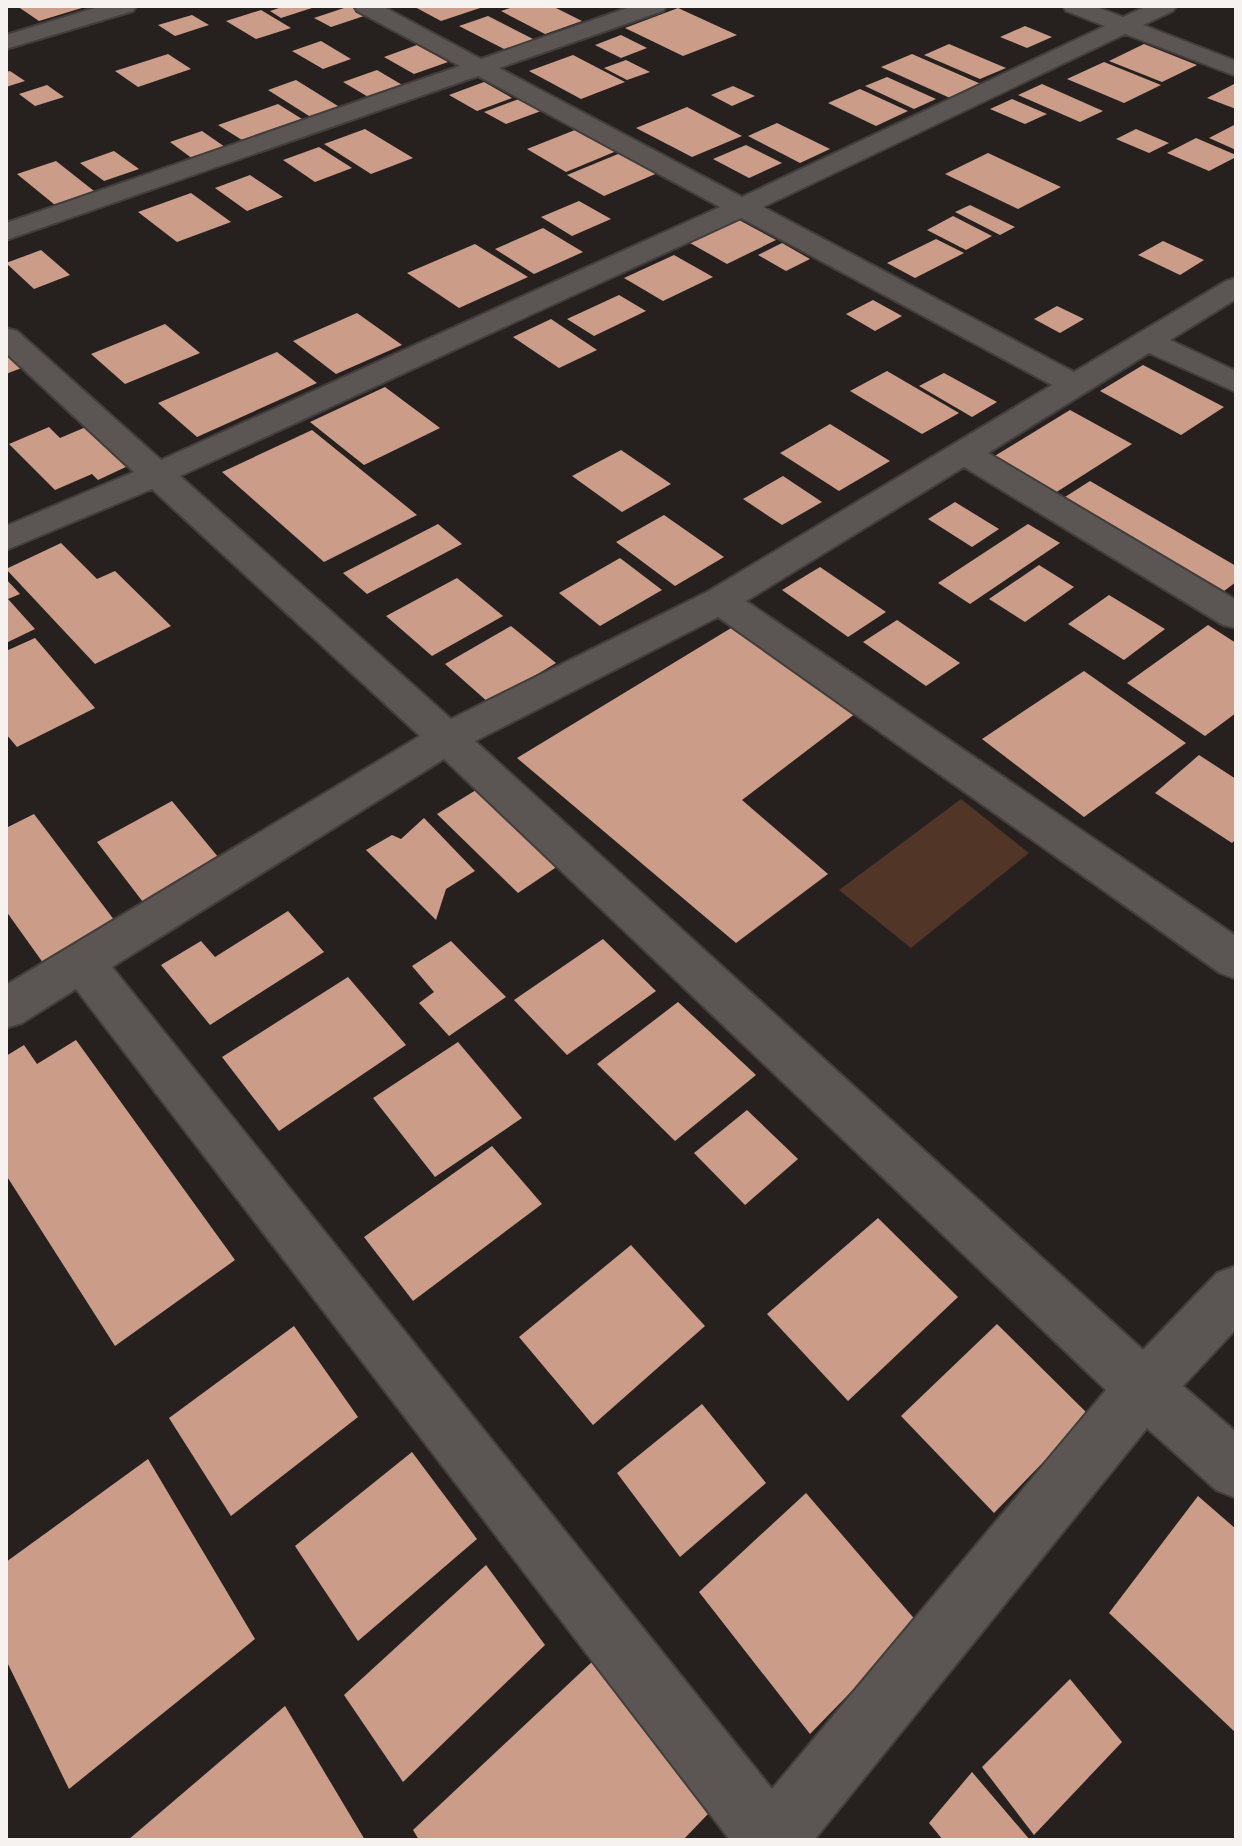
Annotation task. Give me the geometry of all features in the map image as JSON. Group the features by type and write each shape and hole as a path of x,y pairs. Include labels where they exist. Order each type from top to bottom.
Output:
{"street":[{"path":"6,42 125,6"},
{"path":"365,6 1073,384"},
{"path":"6,232 655,6"},
{"path":"1074,6 1236,69"},
{"path":"6,539 155,475 744,206 1165,6"},
{"path":"6,1009 447,738 720,601 1236,287"},
{"path":"6,337 447,738 1144,1388 1236,1470"},
{"path":"1146,340 1236,383"},
{"path":"963,452 1236,616"},
{"path":"720,601 1236,960"},
{"path":"83,964 772,1840 1144,1388 1236,1291"}],"shaded area":[{"path":"961,799 1029,853 911,948 839,890"}],"building":[{"path":"17,6 85,6 85,7 39,21"},
{"path":"285,6 315,7 281,18 270,11"},
{"path":"350,6 367,15 331,27 314,18"},
{"path":"413,6 483,6 483,7 441,21"},
{"path":"516,6 552,6 582,21 545,34 501,11"},
{"path":"678,8 737,35 683,56 625,28"},
{"path":"261,10 291,28 256,39 226,21"},
{"path":"192,15 209,25 175,36 158,25"},
{"path":"488,16 535,40 506,50 459,26"},
{"path":"1025,26 1052,37 1027,48 1000,37"},
{"path":"621,35 647,48 621,58 595,45"},
{"path":"321,41 351,59 323,69 292,51"},
{"path":"949,44 1006,68 980,79 924,55"},
{"path":"1144,44 1197,65 1162,82 1109,61"},
{"path":"417,45 448,62 414,74 384,57"},
{"path":"168,54 191,69 138,87 115,71"},
{"path":"912,54 981,84 950,98 881,67"},
{"path":"573,55 625,82 581,99 529,71"},
{"path":"626,60 650,72 627,80 604,68"},
{"path":"1104,62 1161,85 1124,103 1067,79"},
{"path":"377,70 404,86 370,98 343,82"},
{"path":"10,71 25,81 6,87 6,72"},
{"path":"887,77 936,99 914,109 865,86"},
{"path":"296,80 346,111 317,121 268,90"},
{"path":"484,82 512,98 477,111 449,95"},
{"path":"1236,83 1236,109 1207,98"},
{"path":"1042,84 1103,111 1080,122 1018,95"},
{"path":"47,85 64,97 35,106 19,94"},
{"path":"733,86 755,96 732,106 711,95"},
{"path":"860,89 908,111 876,126 828,103"},
{"path":"519,99 541,111 506,124 484,112"},
{"path":"1012,99 1047,114 1025,124 990,109"},
{"path":"278,104 302,119 242,140 218,125"},
{"path":"687,107 742,136 692,157 636,128"},
{"path":"777,123 830,149 800,163 748,136"},
{"path":"1236,124 1236,150 1209,138"},
{"path":"580,128 619,150 566,172 527,149"},
{"path":"365,129 413,158 371,174 324,144"},
{"path":"1136,129 1169,143 1149,153 1116,139"},
{"path":"202,131 225,147 193,159 170,142"},
{"path":"1196,138 1236,157 1209,171 1167,153"},
{"path":"746,145 782,163 749,178 713,159"},
{"path":"319,147 352,168 315,182 283,160"},
{"path":"114,151 139,169 104,181 80,163"},
{"path":"623,152 660,172 604,196 567,175"},
{"path":"988,153 1061,187 1018,209 945,174"},
{"path":"56,161 94,191 55,205 17,174"},
{"path":"250,175 283,197 247,211 215,188"},
{"path":"191,193 231,222 177,242 138,212"},
{"path":"579,201 611,219 572,236 541,217"},
{"path":"970,205 1015,227 1000,235 955,212"},
{"path":"953,216 992,236 966,250 927,230"},
{"path":"739,220 776,240 727,264 690,243"},
{"path":"543,228 583,252 534,274 495,249"},
{"path":"936,239 964,253 915,278 887,263"},
{"path":"1163,241 1204,260 1180,275 1138,255"},
{"path":"782,243 810,259 786,271 758,255"},
{"path":"475,244 528,277 459,308 407,273"},
{"path":"41,250 70,275 34,289 6,263"},
{"path":"674,255 713,277 663,301 624,278"},
{"path":"619,295 646,311 594,336 567,319"},
{"path":"873,300 902,316 875,331 846,314"},
{"path":"1057,306 1084,319 1060,333 1034,319"},
{"path":"357,313 402,345 336,374 293,341"},
{"path":"551,319 597,350 559,368 513,337"},
{"path":"165,324 200,353 125,384 91,354"},
{"path":"6,350 24,367 6,374"},
{"path":"277,352 317,383 197,437 158,403"},
{"path":"1143,365 1224,407 1181,435 1100,391"},
{"path":"887,371 959,413 922,434 850,391"},
{"path":"944,373 997,402 972,417 919,386"},
{"path":"385,387 440,428 364,465 310,422"},
{"path":"1070,410 1132,444 1055,493 993,457"},
{"path":"830,424 890,461 839,491 780,453"},
{"path":"49,427 60,438 86,427 128,466 98,480 92,474 55,490 9,444"},
{"path":"312,430 417,515 324,562 222,472"},
{"path":"621,450 671,484 622,512 572,476"},
{"path":"783,476 822,502 782,525 743,499"},
{"path":"1090,481 1236,566 1236,582 1224,591 1065,497"},
{"path":"955,502 999,529 972,547 928,519"},
{"path":"664,515 724,557 675,586 616,542"},
{"path":"438,524 462,544 367,594 343,573"},
{"path":"1028,524 1060,543 970,604 938,583"},
{"path":"61,543 97,579 115,571 171,626 95,664 6,569"},
{"path":"620,558 662,590 600,626 559,593"},
{"path":"1039,565 1074,587 1025,622 989,599"},
{"path":"820,567 886,612 848,637 782,590"},
{"path":"457,578 503,616 432,656 386,616"},
{"path":"6,579 20,594 8,599 35,629 6,643"},
{"path":"1109,595 1165,629 1124,660 1068,624"},
{"path":"897,620 960,663 926,686 863,642"},
{"path":"741,622 860,710 742,800 828,874 736,943 517,758"},
{"path":"1208,625 1236,643 1236,713 1205,736 1127,683"},
{"path":"511,626 556,663 489,703 445,664"},
{"path":"35,638 95,708 17,747 6,734 6,651"},
{"path":"1084,671 1186,743 1084,817 982,739"},
{"path":"1199,755 1236,779 1236,839 1232,843 1155,793"},
{"path":"476,790 558,866 518,893 437,814"},
{"path":"172,801 223,863 146,906 97,842"},
{"path":"34,814 118,925 46,967 6,911 6,828"},
{"path":"424,818 475,871 446,889 436,920 366,850 392,835 401,839"},
{"path":"288,911 324,952 210,1025 161,965 201,941 215,957"},
{"path":"603,939 656,991 567,1055 514,1000"},
{"path":"451,941 506,997 449,1036 419,1003 434,992 412,966"},
{"path":"348,977 406,1045 279,1131 222,1057"},
{"path":"678,1002 756,1075 675,1141 597,1064"},
{"path":"76,1040 235,1260 115,1346 6,1175 6,1056 24,1045 37,1064"},
{"path":"458,1042 522,1118 435,1177 373,1098"},
{"path":"747,1110 798,1159 745,1205 694,1153"},
{"path":"492,1146 542,1204 413,1301 364,1237"},
{"path":"878,1218 958,1297 848,1401 767,1314"},
{"path":"631,1245 705,1326 593,1425 519,1337"},
{"path":"997,1324 1089,1415 994,1513 901,1416"},
{"path":"294,1326 358,1417 231,1516 169,1418"},
{"path":"702,1404 766,1483 680,1557 617,1473"},
{"path":"412,1452 477,1539 358,1641 295,1546"},
{"path":"148,1459 255,1639 69,1789 6,1660 6,1562"},
{"path":"806,1493 918,1623 810,1734 699,1592"},
{"path":"1198,1496 1236,1529 1236,1733 1109,1613"},
{"path":"486,1565 545,1645 403,1782 344,1695"},
{"path":"595,1659 708,1814 683,1840 419,1840 413,1830"},
{"path":"1070,1679 1122,1742 1034,1835 982,1767"},
{"path":"285,1706 365,1840 128,1840"},
{"path":"972,1772 1030,1840 943,1840 929,1823"}]}
